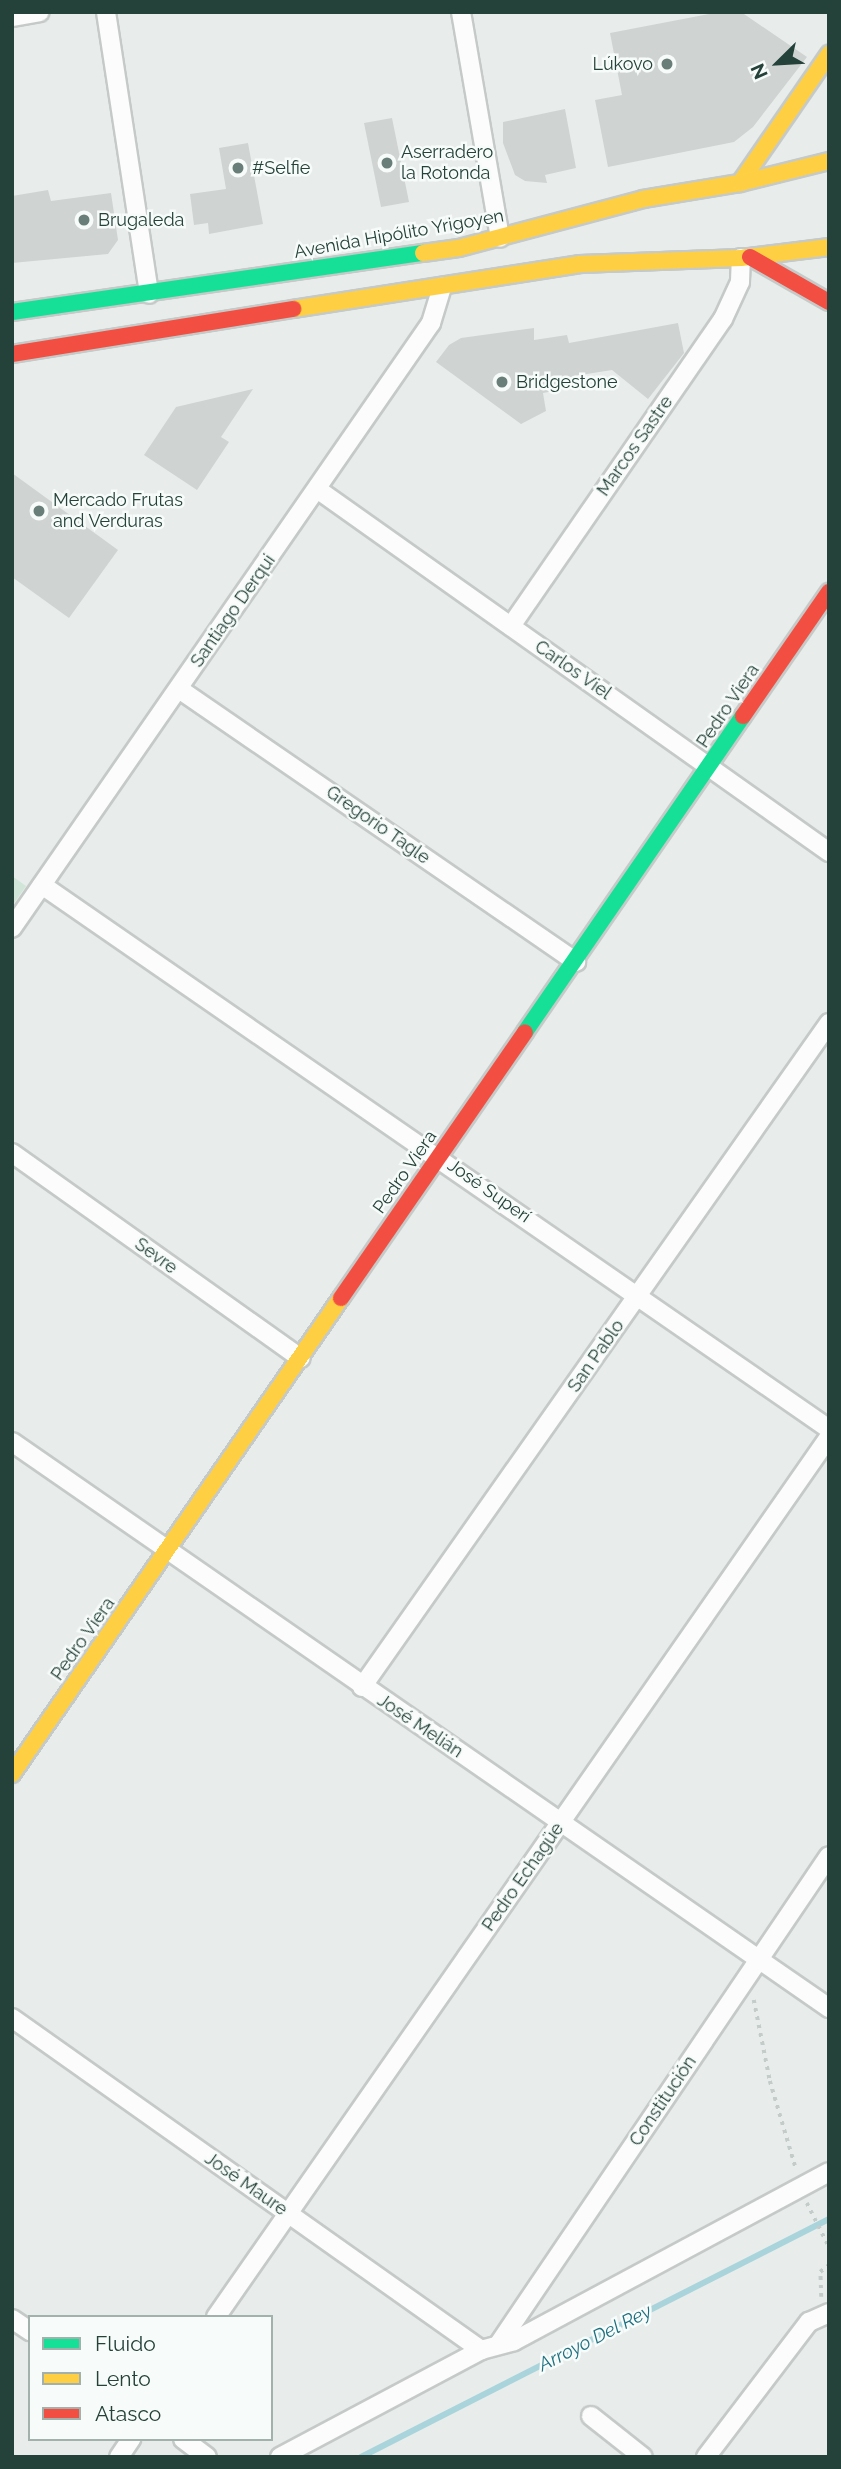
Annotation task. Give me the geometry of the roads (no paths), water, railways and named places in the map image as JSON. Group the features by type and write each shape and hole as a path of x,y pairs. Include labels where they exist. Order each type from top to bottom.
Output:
{"main road":[{"path":"740,183 829,54"},
{"name":"Avenida Hipólito Yrigoyen","path":"12,312 500,238 643,200 740,183 829,162"},
{"path":"13,357 580,264 745,258 829,247"},
{"path":"745,258 829,303"},
{"name":"Pedro Viera","path":"12,1774 576,962 829,592"}],"street":[{"path":"12,17 40,12"},
{"path":"106,12 149,293"},
{"path":"461,12 500,238"},
{"name":"Marcos Sastre","path":"511,626 723,319 740,282 745,258"},
{"name":"Santiago Derqui","path":"12,928 431,323 442,287"},
{"name":"Carlos Viel","path":"317,489 829,852"},
{"name":"Gregorio Tagle","path":"179,689 576,962"},
{"name":"José Superí","path":"42,885 639,1295 829,1429"},
{"name":"San Pablo","path":"362,1687 829,1023"},
{"name":"Sevre","path":"12,1153 300,1358"},
{"name":"Pedro Echagüe","path":"217,2315 829,1437"},
{"name":"José Melián","path":"12,1442 560,1823 753,1967 829,2008"},
{"name":"Constitución","path":"489,2348 829,1856"},
{"name":"José Maure","path":"12,2018 288,2214 489,2348"},
{"path":"280,2457 489,2348 514,2341 829,2172"},
{"path":"706,2457 809,2322 828,2313"},
{"path":"12,2319 28,2330"},
{"path":"591,2416 643,2457"},
{"path":"119,2457 130,2441"},
{"path":"186,2441 207,2457"}],"waterway":[{"name":"Arroyo Del Rey","path":"361,2457 829,2219"}],"place":[{"name":"Lúkovo","path":"667,64"},
{"name":"Aserradero la Rotonda","path":"387,163"},
{"name":"#Selfie","path":"238,168"},
{"name":"Brugaleda","path":"84,220"},
{"name":"Bridgestone","path":"502,382"},
{"name":"Mercado Frutas and Verduras","path":"39,511"}]}
